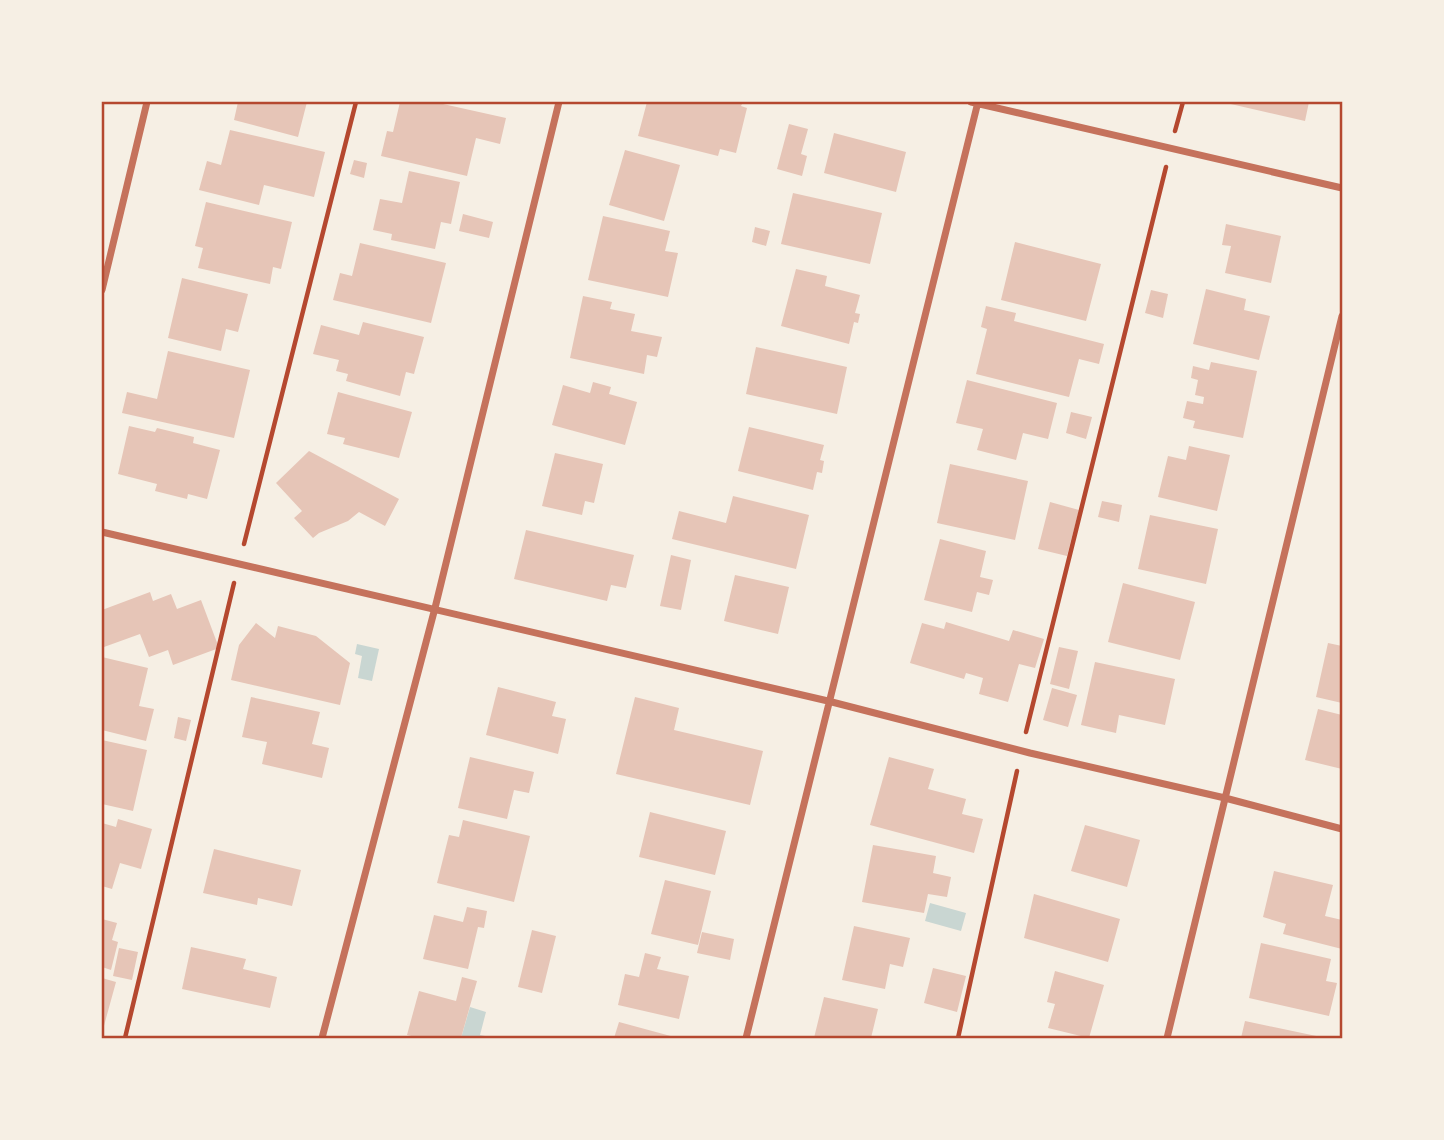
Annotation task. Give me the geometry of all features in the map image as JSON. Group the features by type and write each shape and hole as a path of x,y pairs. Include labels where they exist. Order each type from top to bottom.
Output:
{"street":[{"path":"102,290 147,102"},
{"path":"322,1038 435,608 559,102"},
{"path":"746,1038 975,102 1342,187"},
{"path":"1167,1038 1342,316"},
{"path":"102,532 828,701 1342,829"}],"path":[{"path":"125,1038 239,563 356,102"},
{"path":"958,1038 1021,750 1183,102"}],"shaded area":[{"path":"357,644 379,649 372,681 358,678 362,656 355,654"},
{"path":"930,903 966,913 961,931 925,921"},
{"path":"470,1007 486,1012 480,1035 485,1036 484,1038 461,1038"}],"building":[{"path":"238,102 307,102 298,137 234,120"},
{"path":"400,102 434,102 506,118 500,144 476,138 467,176 381,156 387,131 393,132"},
{"path":"647,102 743,102 741,106 747,108 736,153 720,149 718,156 638,136"},
{"path":"1222,102 1309,102 1305,121"},
{"path":"789,124 808,129 801,154 807,156 802,176 777,169"},
{"path":"230,130 325,152 314,197 264,185 259,205 199,190 207,161 221,165"},
{"path":"834,133 906,152 896,192 824,173"},
{"path":"625,150 680,165 664,221 609,205"},
{"path":"354,160 367,163 364,178 350,174"},
{"path":"409,171 460,182 451,224 441,222 435,249 391,240 392,234 373,230 380,199 402,203"},
{"path":"793,193 882,213 870,264 781,244"},
{"path":"206,202 292,222 281,269 273,267 270,284 198,268 203,248 195,246"},
{"path":"463,214 493,222 489,238 459,231"},
{"path":"603,216 670,231 665,251 678,253 668,297 588,280"},
{"path":"1226,224 1281,236 1271,283 1225,273 1231,246 1222,245"},
{"path":"755,227 770,231 766,246 752,242"},
{"path":"1015,242 1101,264 1086,321 1001,300"},
{"path":"360,243 446,263 431,323 333,300 340,273 352,276"},
{"path":"796,269 827,276 825,286 860,295 855,313 860,314 858,323 854,322 849,344 781,326"},
{"path":"182,278 248,294 238,332 226,329 221,351 168,338"},
{"path":"1206,289 1246,299 1244,310 1270,316 1259,360 1193,344"},
{"path":"1151,290 1168,294 1163,318 1145,313"},
{"path":"583,296 612,302 610,309 635,314 631,331 662,337 657,357 647,355 644,374 570,358"},
{"path":"986,306 1016,313 1014,321 1104,344 1099,364 1079,359 1069,397 976,374 987,329 981,327"},
{"path":"363,322 424,337 414,374 406,372 400,396 346,381 348,374 336,371 339,360 313,354 321,325 359,335"},
{"path":"756,347 847,367 837,414 746,394"},
{"path":"168,351 250,370 234,438 122,413 127,392 157,399"},
{"path":"1211,362 1257,371 1243,438 1193,428 1195,421 1183,418 1187,401 1203,404 1204,397 1195,395 1198,380 1191,378 1193,366 1209,370"},
{"path":"967,380 1057,403 1048,439 1023,433 1016,460 977,450 983,429 956,423"},
{"path":"593,382 611,387 609,394 637,402 625,445 552,425 563,385 590,393"},
{"path":"338,392 412,412 399,458 343,444 345,438 327,434"},
{"path":"1071,412 1092,417 1086,439 1066,433"},
{"path":"129,426 155,432 157,428 194,437 193,443 220,450 207,499 188,494 187,499 155,491 157,484 118,474"},
{"path":"749,427 824,445 820,460 824,461 822,473 817,472 813,490 738,471"},
{"path":"1189,446 1230,455 1217,511 1158,497 1168,456 1186,460"},
{"path":"309,451 399,499 385,526 359,512 348,521 313,538 294,518 302,511 276,483"},
{"path":"555,453 603,464 594,503 585,501 582,515 542,506"},
{"path":"950,464 1028,481 1015,540 937,523"},
{"path":"733,496 809,515 796,569 672,539 679,511 726,523"},
{"path":"1102,501 1122,505 1119,522 1098,517"},
{"path":"1050,502 1079,510 1067,556 1038,549"},
{"path":"1150,515 1218,529 1206,584 1138,569"},
{"path":"526,530 634,555 626,588 611,585 607,601 514,579"},
{"path":"940,539 986,551 980,577 993,580 989,595 977,592 972,612 924,600"},
{"path":"671,555 691,560 681,610 660,606"},
{"path":"735,575 789,587 778,634 724,621"},
{"path":"1123,583 1195,602 1180,660 1108,642"},
{"path":"150,592 153,601 171,594 177,609 201,600 219,648 173,665 168,650 149,657 140,634 104,647 102,610"},
{"path":"946,622 1009,641 1013,630 1044,639 1035,668 1019,664 1008,702 979,694 983,678 966,673 964,679 910,663 922,623 944,629"},
{"path":"256,623 275,638 278,626 316,636 350,663 340,705 231,680 239,645"},
{"path":"1328,643 1342,646 1342,703 1316,697"},
{"path":"1059,647 1078,651 1069,689 1050,684"},
{"path":"102,657 148,668 139,706 154,709 146,741 102,730"},
{"path":"1095,662 1175,679 1165,725 1119,715 1116,733 1081,725"},
{"path":"498,687 556,702 552,716 566,719 558,754 486,735"},
{"path":"1052,688 1077,695 1068,727 1043,720"},
{"path":"251,697 320,712 312,744 329,748 322,778 262,764 267,742 242,737"},
{"path":"635,697 679,708 674,730 763,751 750,805 616,774"},
{"path":"1318,709 1342,715 1342,769 1305,760"},
{"path":"178,717 191,720 186,741 174,738"},
{"path":"102,740 147,750 133,811 102,804"},
{"path":"470,757 534,772 529,793 514,790 507,819 458,808"},
{"path":"889,757 934,769 928,789 966,799 962,814 983,819 974,853 870,825"},
{"path":"650,812 726,831 715,875 639,857"},
{"path":"118,819 152,829 141,869 120,863 112,889 102,886 102,823 116,827"},
{"path":"463,820 530,836 514,902 437,883 449,835 459,837"},
{"path":"1085,825 1140,840 1127,887 1071,871"},
{"path":"873,845 936,856 933,873 951,877 947,897 928,894 924,913 862,902"},
{"path":"214,849 301,870 292,906 258,898 257,905 203,893"},
{"path":"1274,871 1333,885 1325,916 1342,920 1342,949 1283,934 1286,924 1263,917"},
{"path":"665,880 711,891 698,945 651,934"},
{"path":"1034,894 1120,919 1108,962 1024,938"},
{"path":"467,907 487,911 484,928 478,927 468,969 423,959 434,915 463,922"},
{"path":"102,919 117,923 112,940 118,942 111,970 102,967"},
{"path":"854,926 910,938 903,967 890,964 885,989 842,980"},
{"path":"532,930 556,936 542,993 518,987"},
{"path":"702,932 734,939 730,960 697,953"},
{"path":"1261,943 1331,959 1326,981 1337,983 1329,1016 1249,998"},
{"path":"191,947 246,959 243,969 277,977 270,1008 182,989"},
{"path":"119,948 138,952 132,980 113,976"},
{"path":"645,953 661,957 657,969 689,976 679,1019 618,1005 625,974 639,977"},
{"path":"933,968 966,976 957,1012 924,1003"},
{"path":"1055,971 1104,985 1089,1038 1048,1028 1055,1004 1047,1002"},
{"path":"462,977 477,981 461,1038 420,1038 407,1035 419,991 456,1001"},
{"path":"102,978 116,982 102,1033"},
{"path":"824,997 878,1009 871,1038 814,1038"},
{"path":"1245,1021 1321,1037 1321,1038 1241,1038"},
{"path":"619,1022 678,1038 614,1038"}]}
